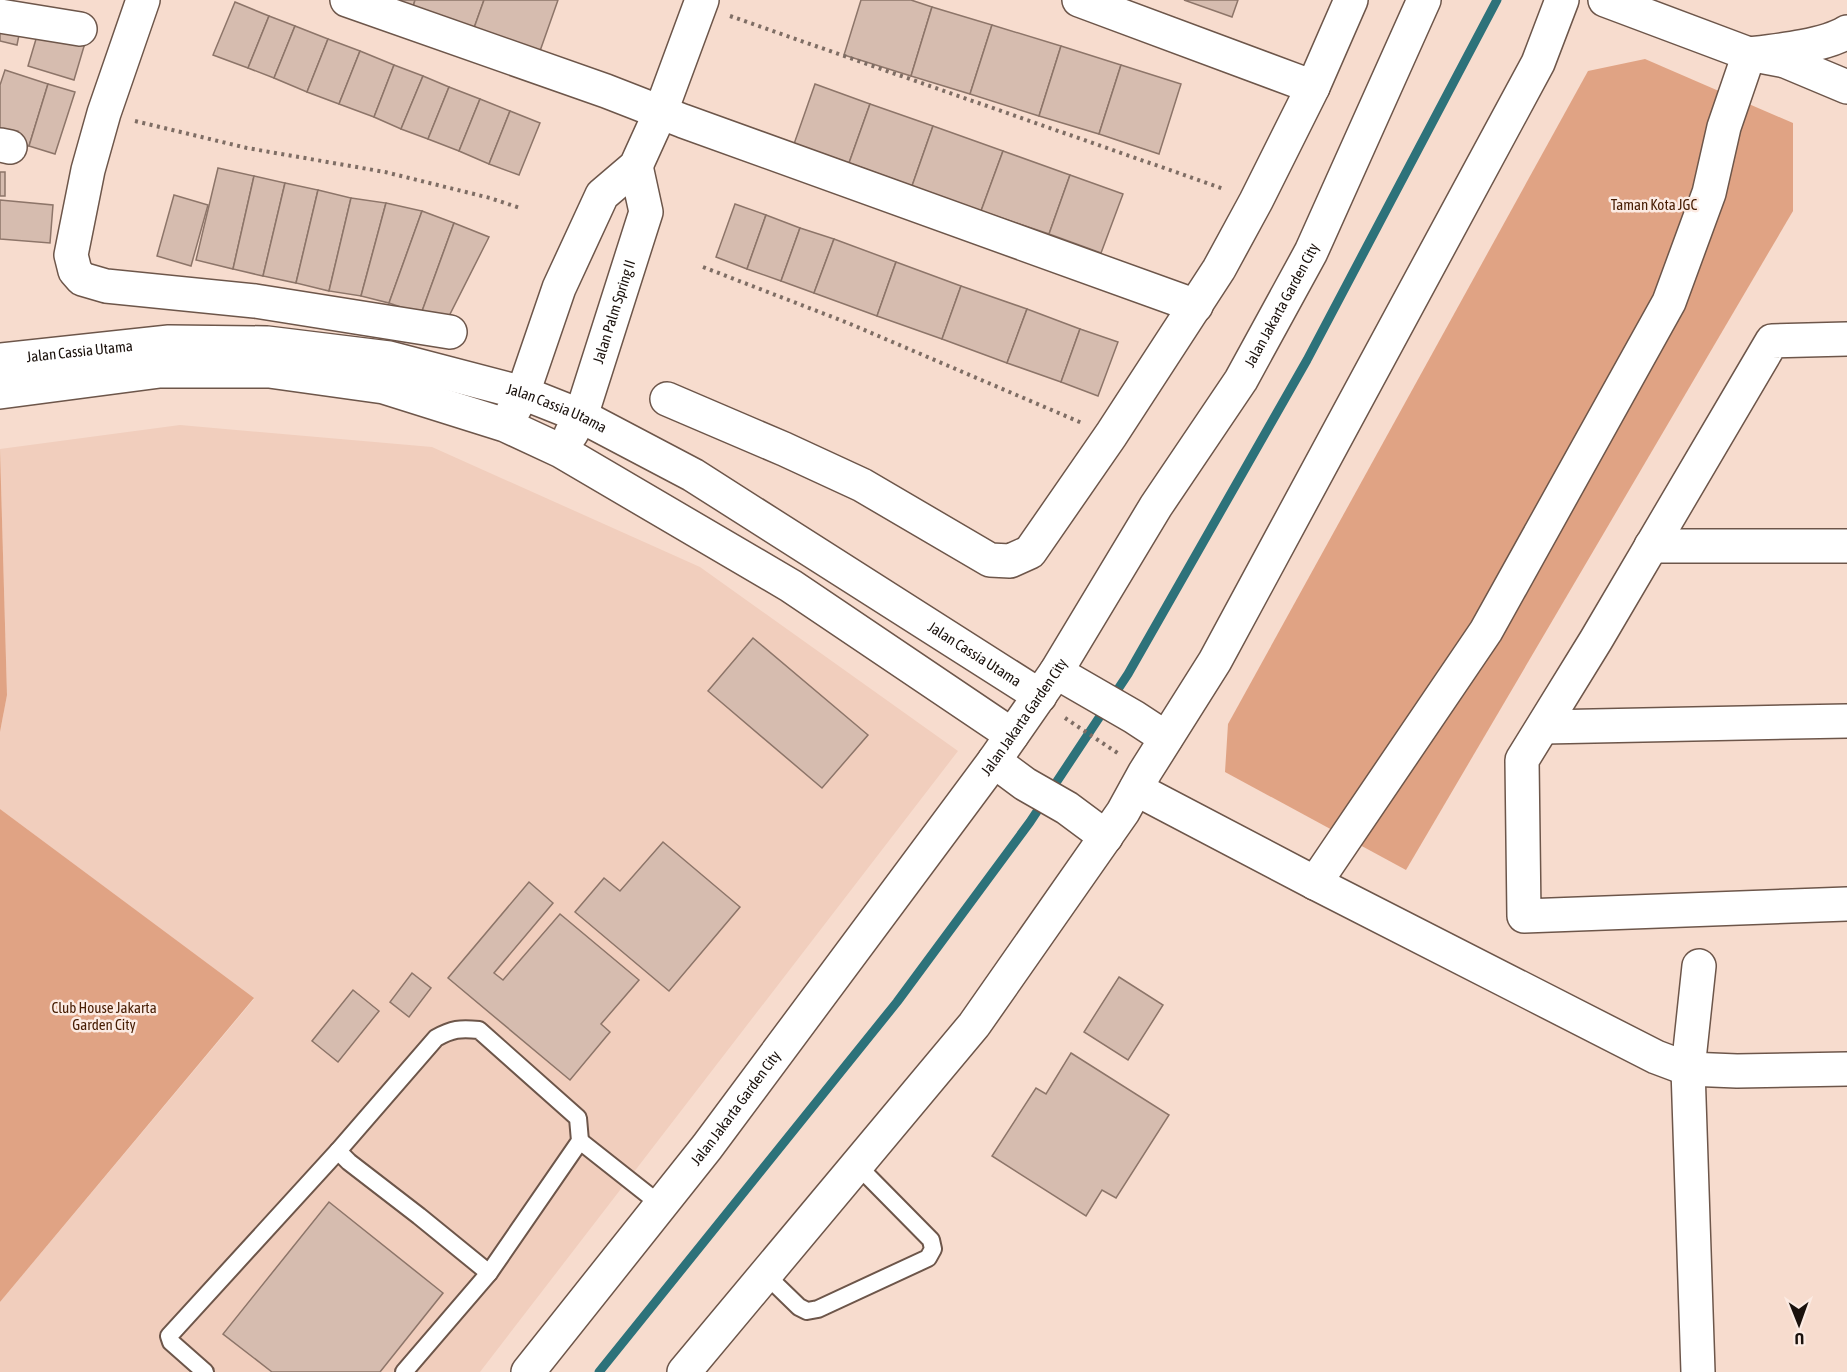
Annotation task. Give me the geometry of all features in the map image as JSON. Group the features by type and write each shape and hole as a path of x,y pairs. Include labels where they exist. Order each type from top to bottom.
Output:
{"street":[{"path":"143,0 104,113 88,170 71,255 75,272 82,279 106,286 255,301 450,332"},
{"path":"347,0 661,111 716,133 1196,306"},
{"path":"1079,0 1313,87"},
{"path":"667,399 862,485 990,560 1010,561 1030,552 1111,435 1219,270 1313,87 1351,0"},
{"name":"Jalan Jakarta Garden City","path":"528,1372 707,1147 1003,748 1052,694 1156,506 1241,380 1306,262 1424,0"},
{"path":"684,1372 974,1024 1123,812 1215,661 1538,63 1562,0"},
{"path":"1605,0 1749,54 1785,61 1847,87"},
{"path":"505,425 522,393 559,288 602,195 636,166 661,111 701,3"},
{"path":"0,16 80,29"},
{"path":"1749,54 1794,48 1834,38 1847,32"},
{"path":"1315,883 1486,631 1669,302 1709,193 1721,137 1749,54"},
{"name":"Jalan Palm Spring II","path":"561,452 581,416 646,212 636,166"},
{"path":"1847,339 1772,341 1544,727 1522,760 1524,916 1847,904"},
{"name":"Jalan Cassia Utama","path":"0,360 169,342 267,343 389,358 522,393 581,416 693,475 1052,694 1089,692 1166,738"},
{"name":"Jalan Cassia Utama","path":"0,392 160,371 269,371 384,387 505,425 561,452 791,586 1003,748 1025,784 1067,808 1106,837"},
{"path":"1651,546 1847,546"},
{"path":"1544,727 1847,721"},
{"path":"1136,789 1656,1057 1688,1069 1737,1071 1847,1069"},
{"path":"1698,1372 1688,1069 1699,966"}],"lane":[{"path":"205,1372 171,1342 169,1336 436,1038 450,1030 478,1030 578,1118 580,1141 489,1273 404,1372"},
{"path":"580,1141 661,1205"},
{"path":"338,1150 349,1162 489,1273"},
{"path":"766,1275 799,1307 807,1311 818,1309 928,1258 933,1249 931,1240 857,1165"}],"path":[{"path":"701,3 1256,201"},
{"path":"104,113 247,148 385,172 490,198 520,208"},
{"path":"703,267 848,323 1111,435"},
{"path":"1052,694 1124,757"}],"shaded area":[{"path":"180,425 432,447 700,567 958,751 480,1372 0,1372 0,1302 254,999 0,809 0,732 7,695 0,449"}],"green space":[{"name":"Taman Kota JGC","path":"1645,59 1793,123 1793,211 1406,870 1225,772 1228,724 1588,71"},
{"path":"0,449 7,695 0,732"},
{"name":"Club House Jakarta Garden City","path":"0,809 254,998 0,1302"}],"building":[{"path":"392,0 415,0 413,7"},
{"path":"415,0 484,0 474,28 413,7"},
{"path":"484,0 558,0 540,51 474,28"},
{"path":"861,0 911,0 932,7 911,76 844,55"},
{"path":"1184,0 1238,0 1232,17"},
{"path":"235,2 269,16 248,68 213,55"},
{"path":"932,7 992,25 970,94 911,76"},
{"path":"269,16 295,26 274,78 248,68"},
{"path":"0,25 20,30 17,45 0,41"},
{"path":"992,25 1061,46 1039,116 970,94"},
{"path":"295,26 328,39 307,92 274,78"},
{"path":"39,29 85,43 74,80 28,66"},
{"path":"328,39 360,51 339,104 307,92"},
{"path":"1061,46 1121,65 1099,134 1039,116"},
{"path":"360,51 394,65 374,117 339,104"},
{"path":"394,65 423,76 401,129 374,117"},
{"path":"1121,65 1181,84 1159,154 1099,134"},
{"path":"5,70 48,84 29,146 0,137 0,85"},
{"path":"423,76 449,87 428,139 401,129"},
{"path":"48,84 75,92 55,154 29,146"},
{"path":"815,84 870,104 849,163 794,144"},
{"path":"449,87 480,99 459,151 428,139"},
{"path":"480,99 510,111 489,164 459,151"},
{"path":"870,104 933,126 912,186 849,163"},
{"path":"510,111 540,123 519,175 489,164"},
{"path":"933,126 1003,151 981,211 912,186"},
{"path":"1003,151 1070,175 1049,234 981,211"},
{"path":"218,168 254,176 233,269 196,260"},
{"path":"0,172 5,172 5,196 0,196"},
{"path":"1070,175 1123,194 1101,253 1049,234"},
{"path":"254,176 285,183 263,276 233,269"},
{"path":"285,183 318,190 296,283 263,276"},
{"path":"318,190 351,198 329,291 296,283"},
{"path":"174,195 208,205 191,266 157,256"},
{"path":"351,198 386,203 361,296 329,291"},
{"path":"0,200 53,205 50,243 0,239"},
{"path":"386,203 422,211 389,303 361,296"},
{"path":"735,204 766,215 747,269 716,257"},
{"path":"422,211 454,223 421,314 389,303"},
{"path":"766,215 800,228 781,281 747,269"},
{"path":"454,223 489,237 446,322 421,314"},
{"path":"800,228 834,239 814,293 781,281"},
{"path":"834,239 896,262 877,316 814,293"},
{"path":"896,262 961,286 942,339 877,316"},
{"path":"961,286 1027,309 1007,363 942,339"},
{"path":"1027,309 1080,329 1061,382 1007,363"},
{"path":"1080,329 1118,342 1098,396 1061,382"},
{"path":"753,638 868,735 822,788 708,691"},
{"path":"663,842 740,907 669,991 575,912 604,878 620,891"},
{"path":"529,882 553,903 494,973 503,980 560,914 639,980 601,1024 610,1032 570,1080 448,978"},
{"path":"412,973 431,988 409,1017 390,1002"},
{"path":"1119,977 1163,1005 1128,1060 1084,1032"},
{"path":"353,990 379,1011 338,1062 312,1041"},
{"path":"1071,1053 1169,1115 1116,1198 1102,1190 1086,1216 992,1156 1036,1088 1046,1094"},
{"path":"329,1202 443,1293 380,1372 272,1372 223,1334"}],"waterway":[{"path":"599,1372 897,1002 1030,822 1128,674 1307,360 1497,0"}]}
